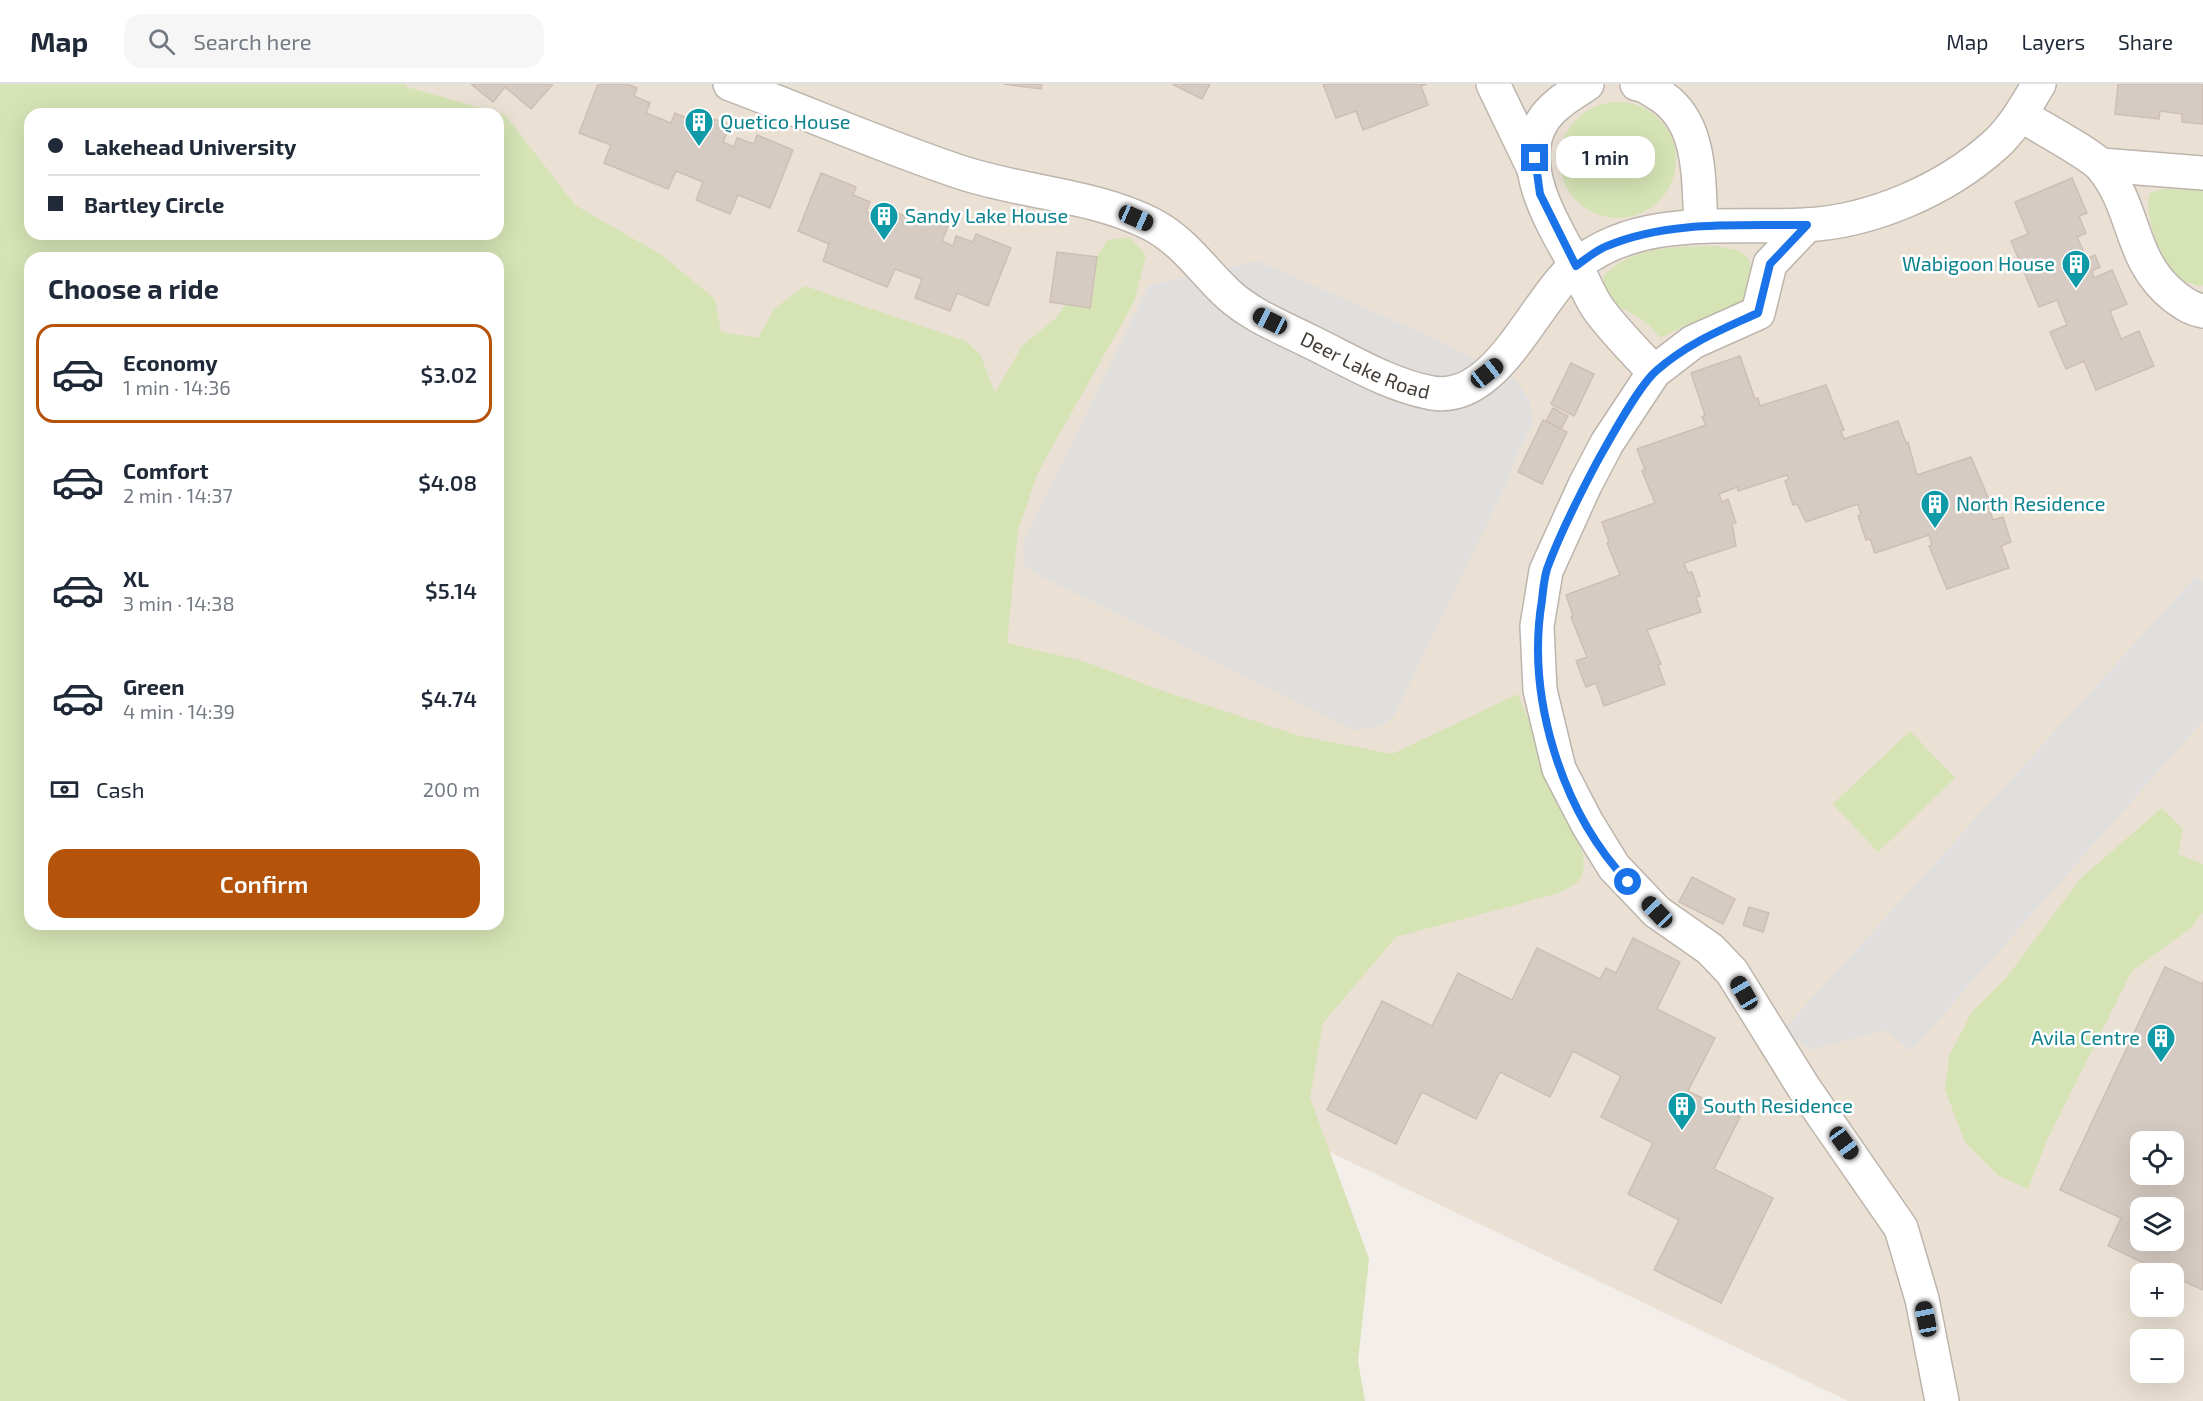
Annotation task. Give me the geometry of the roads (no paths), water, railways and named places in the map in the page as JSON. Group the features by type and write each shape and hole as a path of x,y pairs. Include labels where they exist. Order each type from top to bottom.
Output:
{"lane":[{"name":"Deer Lake Road","path":"730,84 964,173 1121,211 1154,225 1175,239 1230,297 1255,313 1369,371 1404,386 1437,394 1469,387 1505,359 1548,297 1576,266 1605,247 1638,235 1701,226 1807,225 1864,216 1918,194 1960,171 1997,144 2021,114 2039,84"},
{"path":"1493,84 1535,171"},
{"path":"1587,84 1564,99 1542,122 1534,146 1535,171 1540,194 1551,220 1598,308 1654,372"},
{"path":"1637,84 1669,100 1686,120 1695,149 1701,226"},
{"path":"2021,114 2101,165 2124,203 2134,238 2158,283 2191,309 2203,310"},
{"path":"2101,165 2203,173"},
{"path":"1807,225 1770,264 1758,313 1693,342 1654,372 1596,464 1546,571 1538,626 1537,657 1540,690 1559,769 1587,824 1614,867 1657,912 1710,949 1732,972 1804,1088 1901,1228 1922,1299 1942,1401"}],"place":[{"name":"Quetico House","path":"699,148"},
{"name":"Sandy Lake House","path":"884,242"},
{"name":"Wabigoon House","path":"2076,290"},
{"name":"North Residence","path":"1935,530"},
{"name":"Avila Centre","path":"2161,1064"},
{"name":"South Residence","path":"1682,1132"}]}
